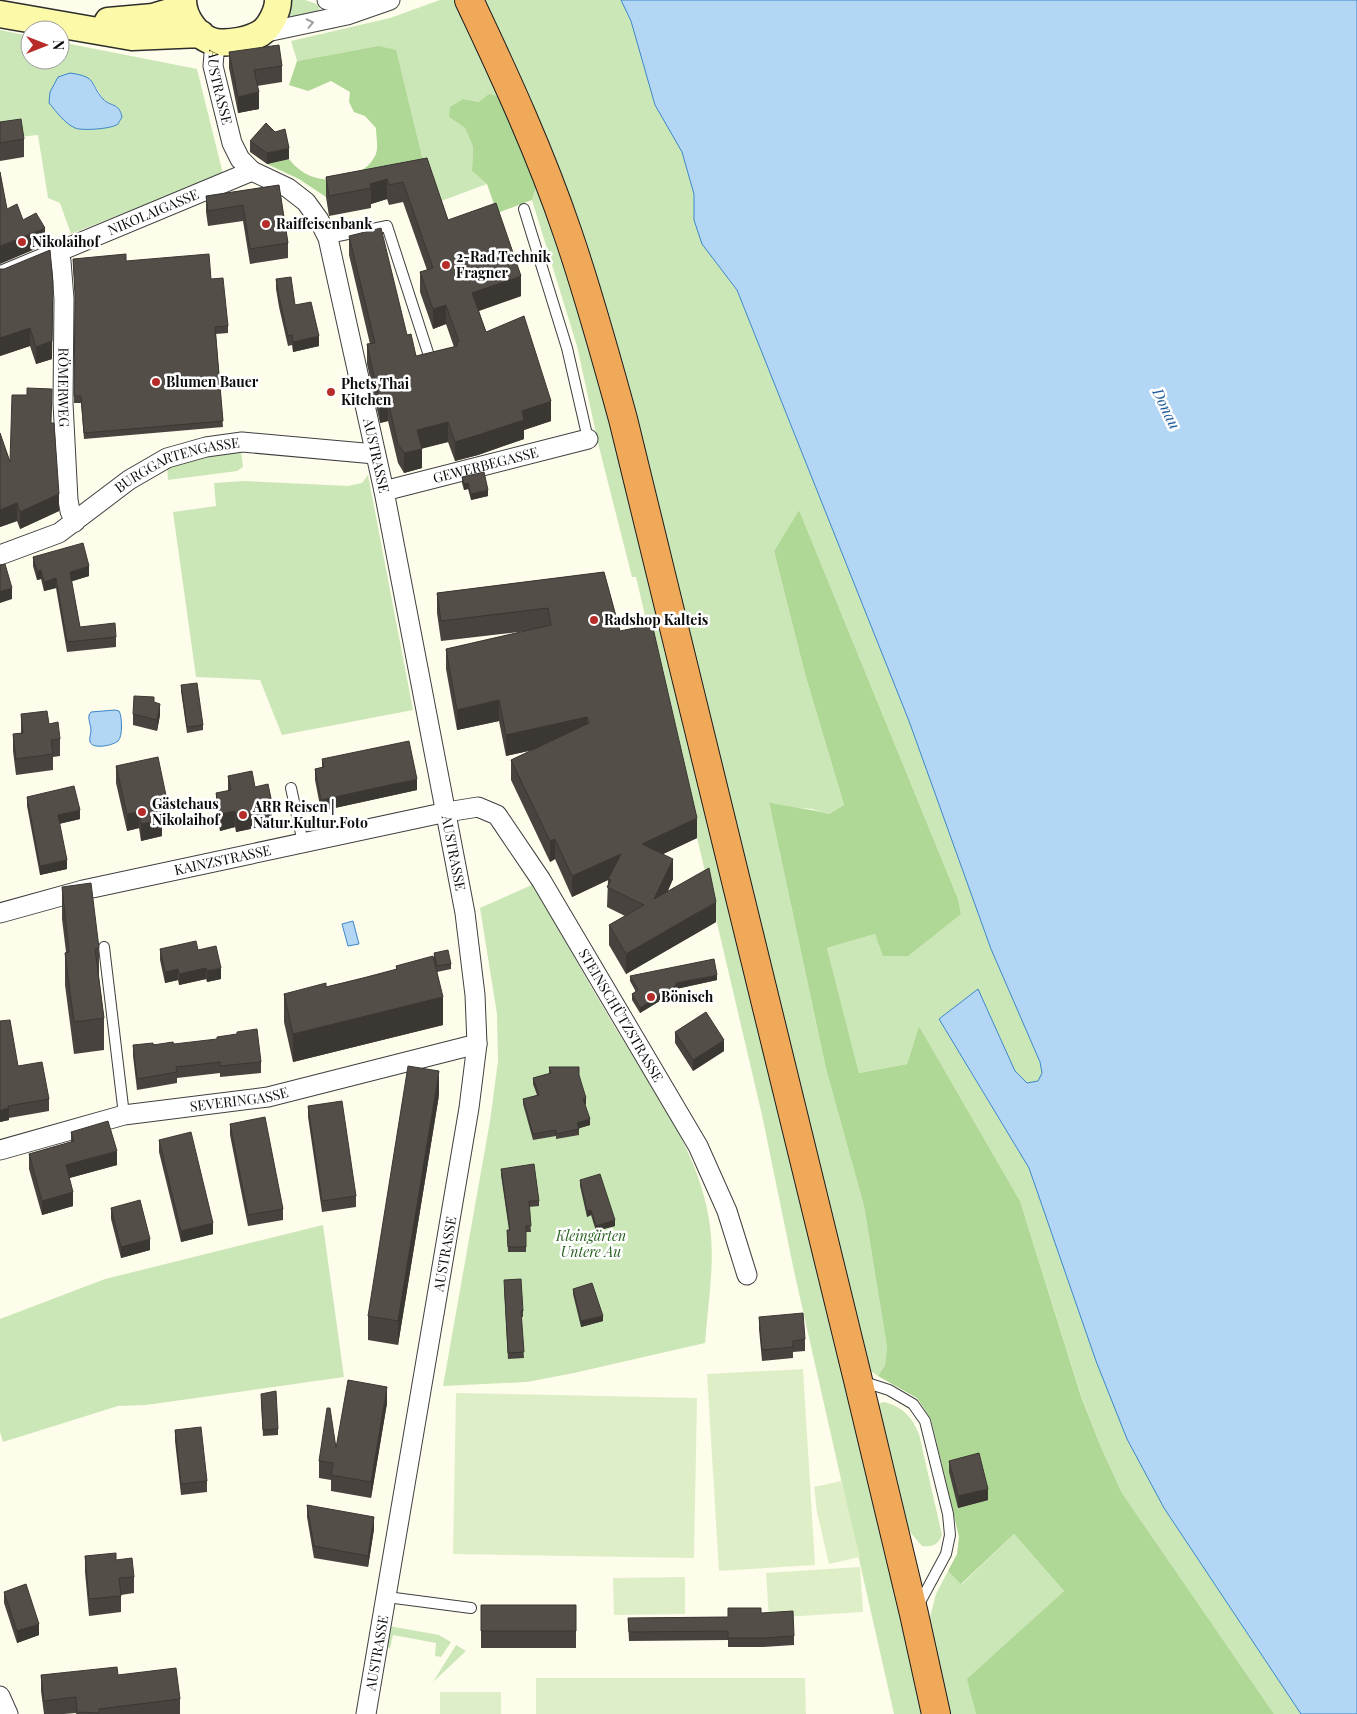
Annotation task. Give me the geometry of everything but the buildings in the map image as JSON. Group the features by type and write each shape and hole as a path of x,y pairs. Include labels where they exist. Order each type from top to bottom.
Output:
{"highway":[{"path":"469,0 497,59 534,146 568,233 599,331 626,429 858,1380 936,1714"}],"main road":[{"path":"70,25 132,36 239,40 262,33 272,19 278,6 278,0"},
{"path":"70,25 153,17 183,4 189,23 208,38"},
{"path":"0,14 38,20"}],"street":[{"path":"327,0 346,2 373,0"},
{"path":"262,33 347,14 390,0"},
{"name":"AUSTRASSE","path":"208,38 232,143 240,159 252,171 288,188 306,202 319,220 328,238 384,491 447,812 470,943 475,995 477,1044 470,1108 366,1714"},
{"name":"NIKOLAIGASSE","path":"0,276 252,171"},
{"name":"RÖMERWEG","path":"58,253 61,261 64,299 63,403 68,500 75,522"},
{"name":"GEWERBEGASSE","path":"384,491 588,439"},
{"name":"BURGGARTENGASSE","path":"0,554 58,533 129,480 167,458 206,447 242,442 375,454"},
{"name":"STEINSCHÜTZSTRASSE","path":"447,812 478,807 497,815 541,880 698,1146 727,1211 747,1275"},
{"name":"KAINZSTRASSE","path":"0,913 82,890 447,812"},
{"name":"SEVERINGASSE","path":"0,1150 124,1115 268,1097 477,1044"},
{"path":"0,1696 8,1714"}],"lane":[{"path":"524,209 567,348 588,439"},
{"path":"328,238 387,226 431,362"},
{"path":"291,788 303,843"},
{"path":"104,947 124,1115"},
{"path":"858,1380 889,1390 914,1404 925,1421 948,1514 950,1535 946,1554 914,1614"},
{"path":"387,1597 471,1608"}],"green space":[{"path":"289,0 305,0 320,5 319,11 285,18"},
{"path":"440,0 456,0 501,97 479,102 463,99 449,117 465,128 473,147 472,171 487,184 436,203 378,46 297,61 291,41 390,18"},
{"path":"484,0 621,0 631,21 655,105 682,152 694,194 694,219 702,244 737,290 909,721 991,949 1040,1062 1042,1073 1038,1081 1027,1083 1015,1071 978,989 939,1019 1029,1168 1096,1361 1164,1508 1301,1714 1274,1714 1122,1493 1100,1445 1081,1395 1020,1201 919,1026 907,1064 859,1073 827,948 875,934 961,914 958,899 799,510 774,551 805,674 844,805 829,814 812,809 787,807 769,802 826,1069 864,1206 887,1347 885,1365 878,1376 869,1370 703,699"},
{"path":"0,30 20,34 20,70 70,70 70,44 197,69 223,174 71,234 60,203 48,198 38,135 0,139","holes":["92,81 104,100 122,117 118,124 108,127"]},
{"path":"378,46 396,50 427,178 326,197 299,179 267,164 289,159 299,169 309,175 330,180 351,176 369,164 377,150 376,128 365,116 354,112 349,102 350,92 331,81 308,91 289,85 297,61"},
{"path":"489,94 501,97 537,185 532,200 497,213 487,184 472,171 473,147 465,128 449,117 450,107 463,99 479,102"},
{"path":"537,185 556,237 612,423 847,1383 924,1714 894,1714 794,1271 762,1115 636,577 632,577 599,447 577,346 532,200"},
{"path":"241,451 243,467 237,471 168,480 167,466 201,456"},
{"path":"368,475 413,710 282,735 260,680 196,677 173,512 216,506 214,483 244,481 348,486 362,483"},
{"path":"799,510 958,899 961,914 908,956 883,956 875,934 827,948 859,1073 907,1064 919,1026 1020,1201 1081,1396 1100,1445 1122,1493 1274,1714 976,1714 967,1679 1064,1591 1014,1534 961,1584 948,1571 957,1554 959,1537 931,1419 917,1398 878,1376 885,1365 887,1347 864,1206 826,1069 769,802 829,814 844,805 805,674 774,551"},
{"name":"Kleingärten Untere Au","path":"534,884 596,995 674,1124 697,1174 705,1199 710,1226 712,1255 705,1343 527,1382 443,1386 490,1121 498,1061 497,1014 480,908"},
{"path":"323,1225 344,1377 146,1405 118,1406 3,1442 0,1432 0,1319 105,1279"},
{"path":"803,1369 815,1565 719,1571 707,1374"},
{"path":"456,1393 697,1398 694,1558 453,1554"},
{"path":"884,1402 902,1410 919,1434 942,1535 939,1541 932,1546 922,1546 910,1532 903,1516 877,1408 880,1403"},
{"path":"841,1481 860,1557 829,1564 817,1512 814,1487"},
{"path":"1014,1534 1064,1591 968,1679 976,1714 948,1714 929,1621 936,1594 948,1571 962,1584"},
{"path":"860,1567 863,1612 769,1618 766,1573"},
{"path":"685,1577 685,1614 614,1615 613,1578"},
{"path":"389,1626 439,1635 451,1642 441,1657 435,1656 436,1643 393,1635 390,1649 386,1645"},
{"path":"456,1645 466,1651 433,1682"},
{"path":"536,1678 805,1678 806,1714 536,1714"},
{"path":"440,1692 501,1692 501,1714 440,1714"}],"water":[{"name":"Donau","path":"621,0 1357,0 1357,1714 1301,1714 1164,1508 1127,1439 1096,1361 1029,1168 939,1019 978,989 1015,1071 1027,1083 1038,1081 1042,1073 1040,1062 991,949 909,721 737,290 702,244 694,220 694,194 682,152 655,105 631,21"},
{"path":"70,73 85,76 92,82 103,99 119,109 122,117 118,124 104,128 79,129 71,126 60,117 49,103 50,92 58,77"},
{"path":"119,711 121,717 120,739 116,743 95,746 90,742 89,715 91,712"},
{"path":"353,921 359,944 348,946 342,924"}],"place":[{"name":"Raiffeisenbank","path":"266,224"},
{"name":"Nikolaihof","path":"22,242"},
{"name":"2-Rad Technik Fragner","path":"446,265"},
{"name":"Blumen Bauer","path":"156,382"},
{"name":"Phets Thai Kitchen","path":"331,392"},
{"name":"Radshop Kalteis","path":"594,620"},
{"name":"Gästehaus Nikolaihof","path":"142,812"},
{"name":"ARR Reisen | Natur.Kultur.Foto","path":"243,815"},
{"name":"Bönisch","path":"651,997"}]}
